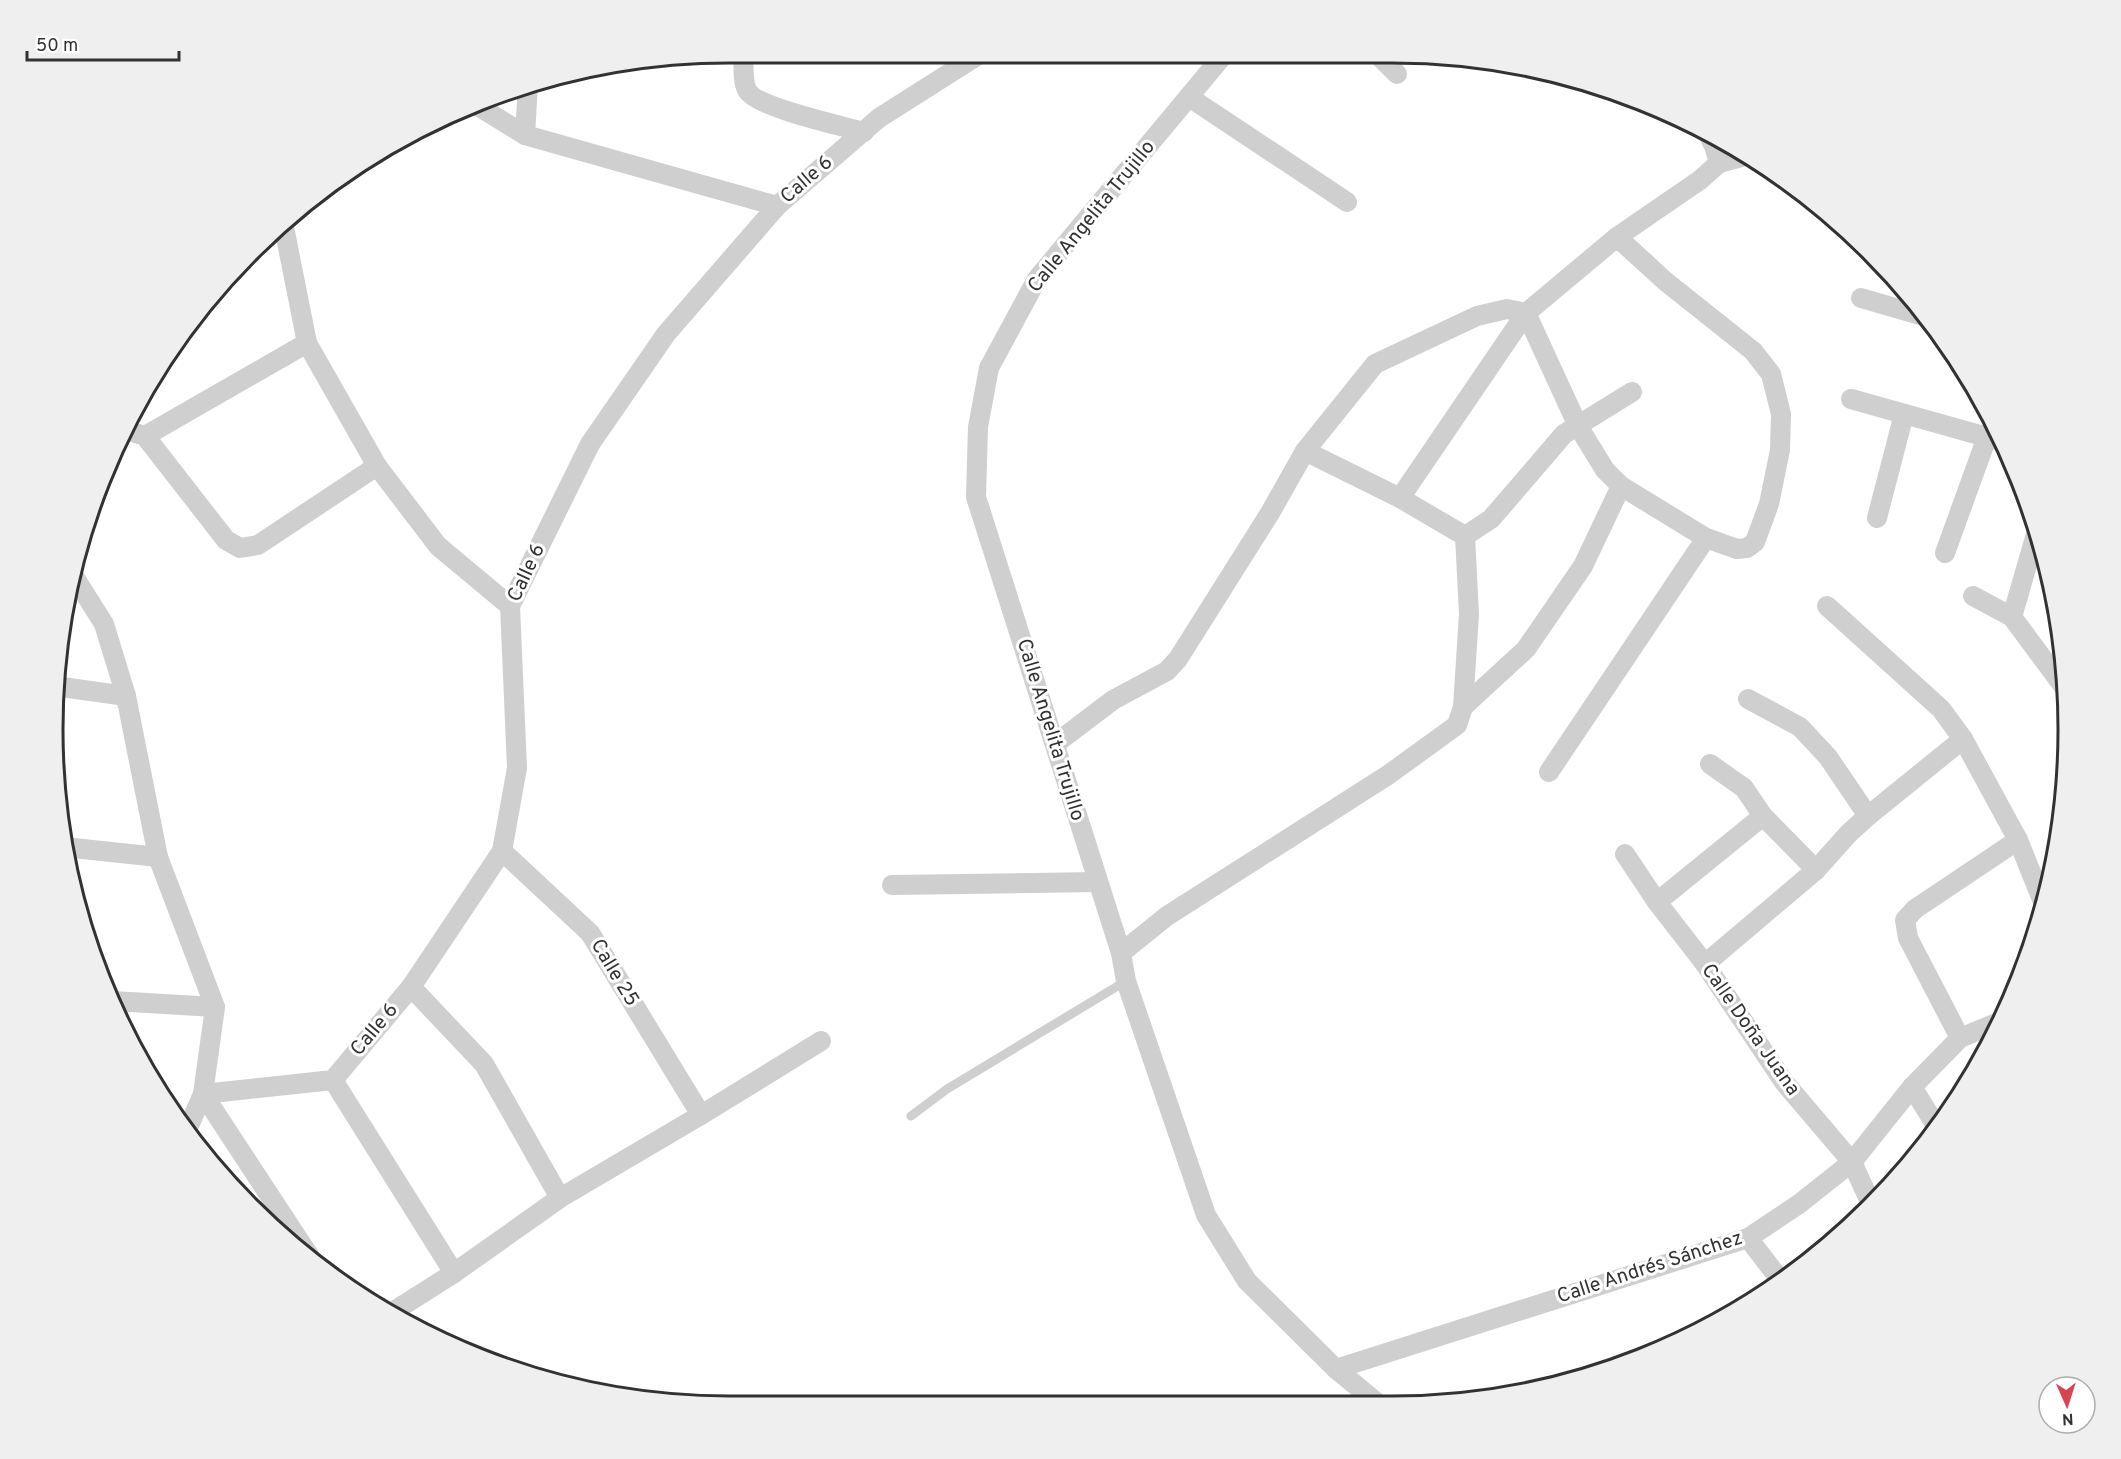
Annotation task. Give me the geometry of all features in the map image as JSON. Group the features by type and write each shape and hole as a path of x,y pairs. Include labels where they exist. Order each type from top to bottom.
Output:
{"street":[{"path":"744,63 746,89 753,97 783,110 864,132"},
{"name":"Calle 6","path":"333,1080 411,987 502,851 517,768 510,606 590,444 666,334 777,206 879,118 966,63"},
{"name":"Calle Angelita Trujillo","path":"1217,63 1037,279 988,368 978,427 976,497 1121,952 1126,981 1206,1215 1247,1281 1336,1369 1368,1396"},
{"path":"1386,63 1397,74"},
{"path":"525,135 527,94"},
{"path":"1189,97 1347,202"},
{"path":"484,110 525,135 777,206"},
{"path":"1714,146 1719,163"},
{"path":"1400,498 1526,313 1617,237 1700,180 1719,163 1736,159"},
{"path":"285,233 307,343 377,466 438,546 510,606"},
{"path":"1526,313 1578,426 1605,470 1621,486 1706,538 1737,549 1747,548 1755,542 1768,504 1780,450 1781,414 1771,374 1753,351 1665,281 1617,237"},
{"path":"1861,298 1911,312"},
{"path":"1055,744 1113,700 1167,671 1173,665 1305,451 1375,364 1477,316 1507,309 1526,313"},
{"path":"145,436 307,343"},
{"path":"1465,536 1491,519 1564,434 1632,392"},
{"path":"1851,399 1990,438"},
{"path":"1877,518 1904,414"},
{"path":"133,432 145,436 226,540 240,548 258,545 377,466"},
{"path":"1945,553 1992,443"},
{"path":"1305,451 1400,498 1465,536"},
{"path":"1463,707 1526,649 1583,566 1621,486"},
{"path":"1121,952 1167,916 1388,775 1457,725 1463,707 1469,614 1465,536"},
{"path":"1549,772 1706,538"},
{"path":"2012,617 2032,547"},
{"path":"79,585 104,624 126,696 158,857 215,1007 203,1094 191,1121"},
{"path":"1973,596 2012,617 2056,676"},
{"path":"1827,606 1941,709 1963,740 2018,840 2038,890"},
{"path":"64,687 126,696"},
{"path":"1749,699 1800,727 1828,757 1868,816"},
{"path":"1704,964 1816,870 1849,833 1868,816 1963,740"},
{"path":"1710,764 1744,788 1763,816 1816,870"},
{"path":"1657,902 1763,816"},
{"path":"1960,1038 1908,938 1905,920 1915,909 2018,840"},
{"path":"74,848 158,857"},
{"name":"Calle 25","path":"502,851 590,933 701,1115"},
{"name":"Calle Doña Juana","path":"1625,854 1657,902 1704,964 1784,1082 1852,1162 1868,1196"},
{"path":"892,885 1097,882"},
{"path":"411,987 484,1064 560,1198"},
{"path":"122,1002 215,1007"},
{"name":"Calle Andrés Sánchez","path":"1336,1369 1748,1238 1799,1204 1852,1162 1912,1087 1960,1038 1988,1027"},
{"path":"398,1308 454,1273 560,1198 821,1041"},
{"path":"203,1094 333,1080 454,1273"},
{"path":"1912,1087 1932,1119"},
{"path":"203,1094 296,1236"},
{"path":"1748,1238 1776,1274"}],"lane":[{"path":"911,1116 947,1089 1126,981"}]}
